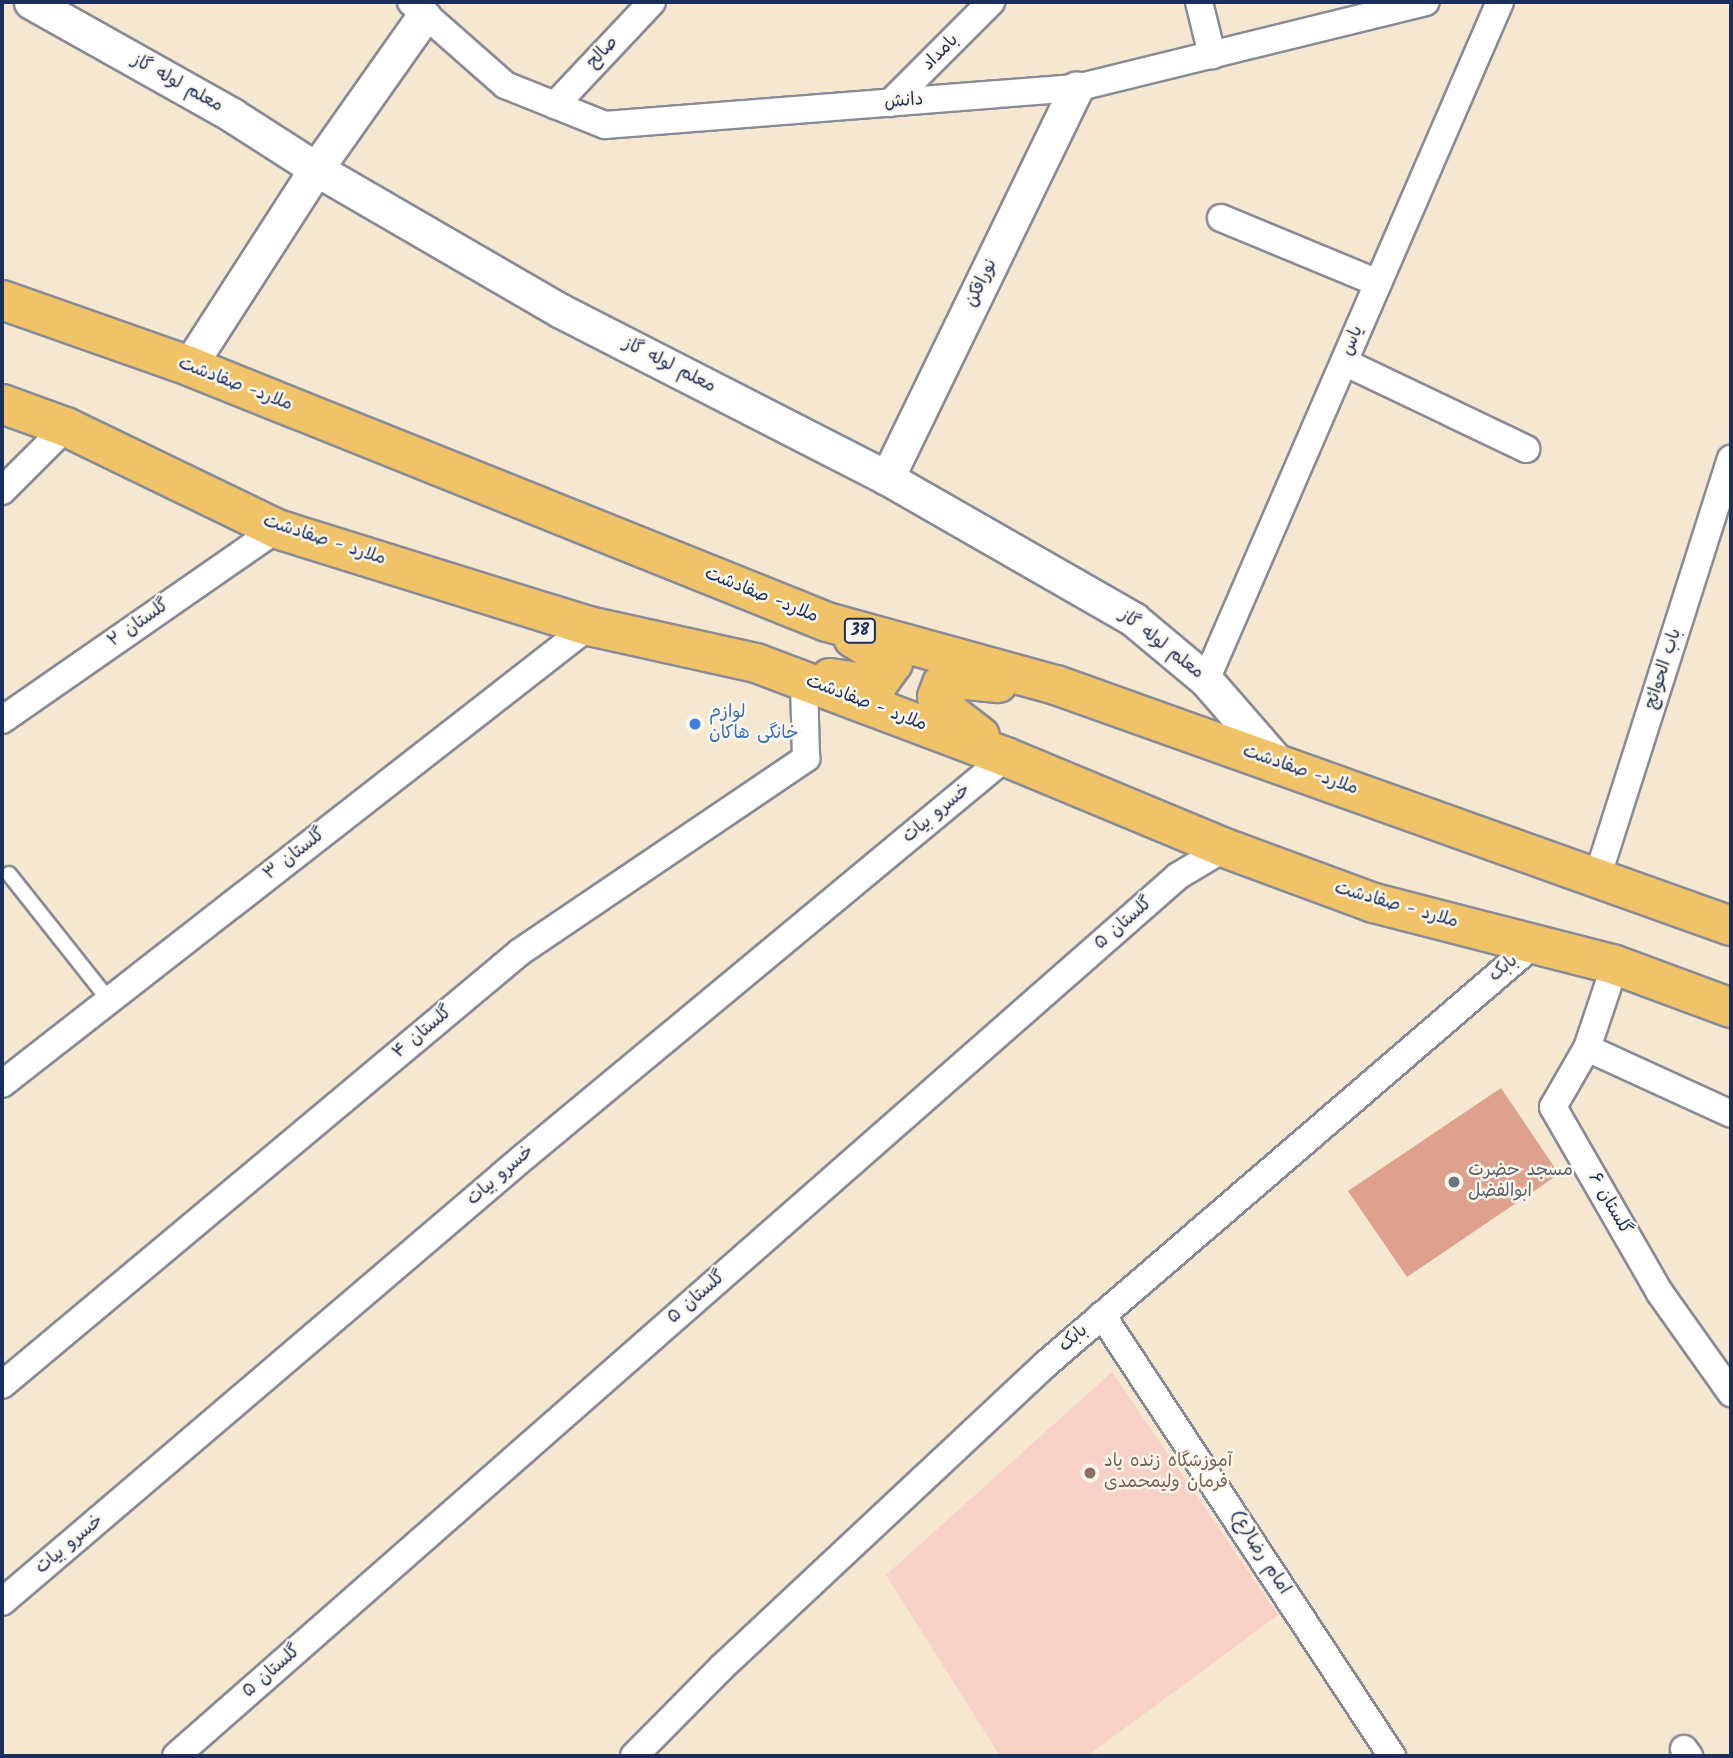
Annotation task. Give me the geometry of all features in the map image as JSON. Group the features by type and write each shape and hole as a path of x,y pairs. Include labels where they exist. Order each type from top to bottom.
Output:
{"highway":[{"name":"ملارد- صفادشت","path":"2,300 189,366 827,622 1056,685 1731,926"},
{"name":"ملارد - صفادشت","path":"2,404 66,427 277,528 589,626 756,663 1006,757 1225,848 1374,903 1615,965 1731,1008"},
{"path":"756,663 877,685 893,663 827,622"},
{"path":"1006,757 942,707 937,697 942,684 968,680 1056,685"}],"street":[{"name":"معلم لوله گاز","path":"31,2 232,115 316,169 561,311 887,478 1133,619 1206,680 1279,764"},
{"name":"صالح","path":"555,105 652,2"},
{"name":"بامداد","path":"890,103 991,2"},
{"path":"1199,2 1212,55"},
{"name":"یاس","path":"1206,680 1500,2"},
{"name":"دانش","path":"424,6 505,85 605,125 1076,89 1212,55 1360,9 1412,4"},
{"path":"189,366 424,6"},
{"name":"نورافکن","path":"887,478 1076,89"},
{"path":"1221,218 1378,283"},
{"path":"1344,362 1526,449"},
{"path":"2,491 66,427"},
{"name":"باب الحوائج","path":"1597,878 1731,459"},
{"name":"گلستان ۲","path":"2,720 277,528"},
{"name":"گلستان ۳","path":"2,1084 589,626"},
{"name":"گلستان ۴","path":"2,1385 520,952 806,758 804,680"},
{"name":"خسرو بیات","path":"2,1602 525,1156 1006,757"},
{"name":"گلستان ۵","path":"176,1756 1178,876 1225,848"},
{"name":"بابک","path":"634,1756 722,1668 1102,1315 1534,944"},
{"name":"گلستان ۶","path":"1615,965 1587,1048 1553,1107 1660,1293 1731,1393"},
{"path":"1587,1048 1731,1114"},
{"name":"امام رضا(ع)","path":"1102,1315 1392,1756"}],"lane":[{"path":"9,874 109,1000"}],"shaded area":[{"name":"آموزشگاه زنده یاد فرمان ولیمحمدی","path":"1112,1372 1278,1615 1087,1756 1000,1756 886,1575"}],"building":[{"name":"مسجد حضرت ابوالفضل","path":"1501,1088 1559,1174 1407,1277 1348,1191"}],"place":[{"name":"لوازم خانگی هاکان","path":"695,724"},
{"name":"مسجد حضرت ابوالفضل","path":"1454,1182"},
{"name":"آموزشگاه زنده یاد فرمان ولیمحمدی","path":"1090,1473"}]}
